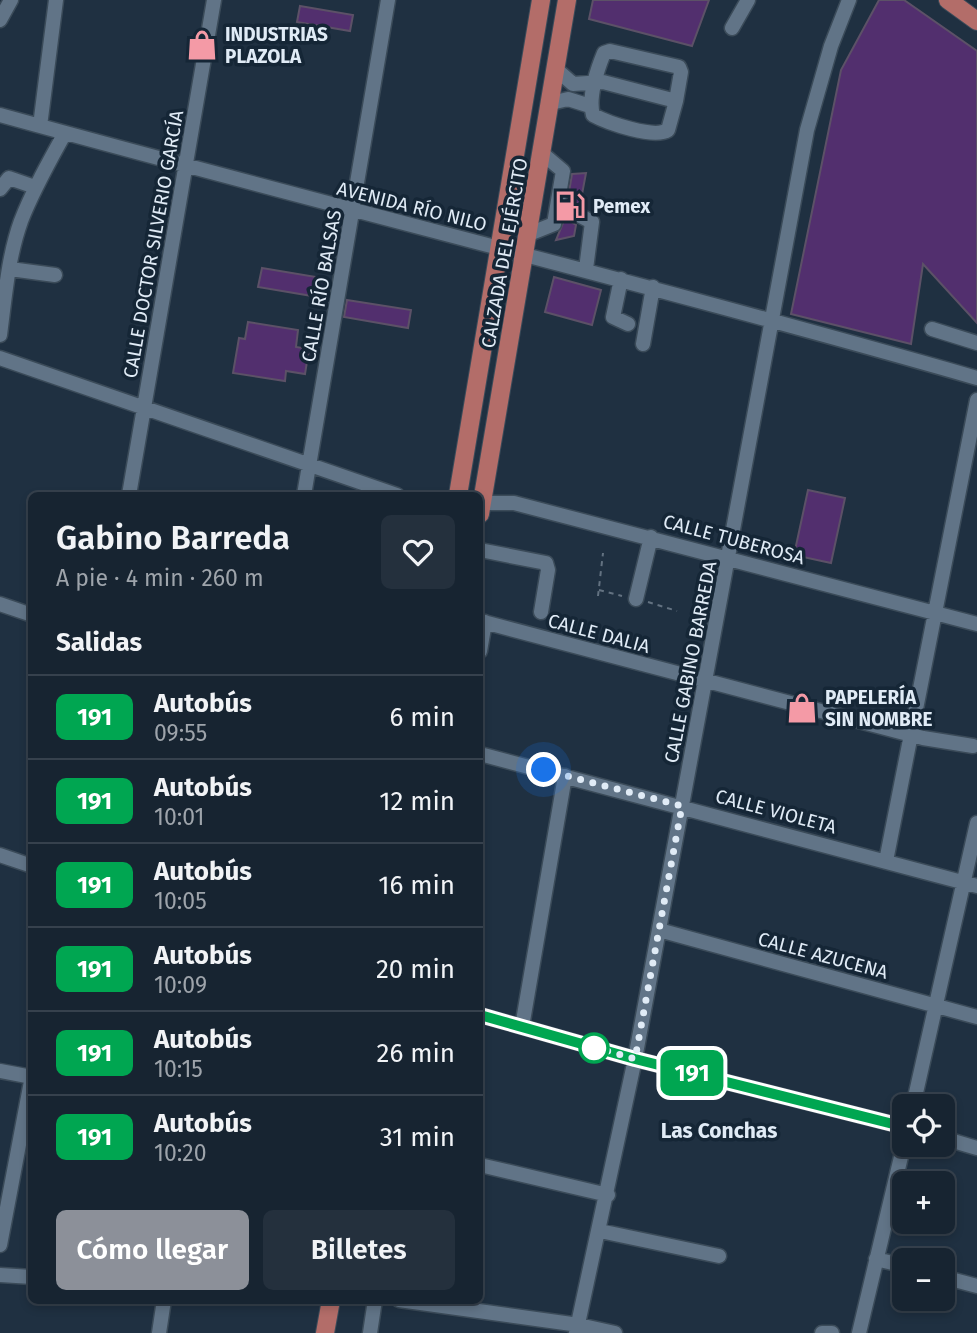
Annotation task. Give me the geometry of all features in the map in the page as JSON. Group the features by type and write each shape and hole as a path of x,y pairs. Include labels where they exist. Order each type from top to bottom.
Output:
{"main road":[{"name":"CALZADA DEL EJÉRCITO","path":"458,492 541,0"},
{"name":"CALZADA DEL EJÉRCITO","path":"483,492 543,154 567,0"},
{"path":"948,0 977,21"},
{"path":"326,1333 330,1304"}],"street":[{"path":"0,20 11,0"},
{"path":"40,126 56,0"},
{"name":"CALLE DOCTOR SILVERIO GARCÍA","path":"130,492 214,0"},
{"name":"CALLE RÍO BALSAS","path":"304,492 388,0"},
{"path":"732,28 748,0"},
{"name":"CALLE GABINO BARREDA","path":"577,1329 608,1195 635,1059 807,130 831,46 849,0"},
{"path":"610,51 673,64 681,72 676,101 668,130 657,135 604,121 593,115 590,106 604,53 610,51"},
{"path":"557,70 573,84 597,81 676,101"},
{"path":"551,103 568,99 590,106"},
{"name":"AVENIDA RÍO NILO","path":"0,115 354,212 653,287 977,378"},
{"path":"0,335 10,269 21,222 35,187 65,133"},
{"path":"529,234 554,224 564,171 543,154"},
{"path":"0,189 9,178 35,187"},
{"path":"558,204 592,222 586,269"},
{"path":"10,269 55,275"},
{"path":"621,279 612,312 615,319 628,324"},
{"path":"643,344 653,287"},
{"path":"932,329 977,343"},
{"path":"0,358 377,492"},
{"path":"886,861 977,400"},
{"name":"CALLE TUBEROSA","path":"483,506 514,503 977,624"},
{"path":"636,599 651,537"},
{"path":"483,551 546,563 548,570 541,612"},
{"path":"0,604 28,614"},
{"name":"CALLE DALIA","path":"483,621 705,682 912,734 973,746"},
{"name":"CALLE VIOLETA","path":"483,755 971,884"},
{"path":"522,1027 565,776"},
{"path":"916,1094 936,1006 971,884 977,823"},
{"path":"0,855 28,865"},
{"name":"CALLE AZUCENA","path":"659,930 977,1017"},
{"path":"483,1016 635,1059 892,1124"},
{"path":"0,1071 28,1076"},
{"path":"0,1245 24,1155 28,1110"},
{"path":"955,1142 977,1148"},
{"path":"859,1333 901,1157"},
{"path":"483,1166 608,1195"},
{"path":"600,1231 719,1256"},
{"path":"876,1259 892,1263"},
{"path":"0,1275 28,1277"},
{"path":"955,1280 977,1286"},
{"path":"159,1333 163,1304"},
{"path":"370,1333 374,1304"},
{"path":"424,1304 615,1333"},
{"path":"822,1333 832,1333"}],"path":[{"path":"598,596 603,553"}],"building":[{"path":"593,0 709,0 692,46 589,19"},
{"path":"879,0 904,0 977,51 977,323 923,264 911,344 791,314 841,70"},
{"path":"300,6 353,15 350,31 297,22"},
{"path":"586,173 580,205 568,198 572,174"},
{"path":"565,218 576,225 574,236 556,240"},
{"path":"262,268 328,279 324,298 258,287"},
{"path":"554,277 601,290 592,325 545,312"},
{"path":"347,300 411,310 408,328 344,317"},
{"path":"248,322 298,330 296,347 309,349 305,374 286,371 285,381 233,373 239,338 245,339"},
{"path":"808,490 845,498 831,563 794,555"}],"bus line":[{"name":"191","path":"483,1016 635,1059 892,1124"}],"place":[{"name":"INDUSTRIAS PLAZOLA","path":"202,45"},
{"name":"Pemex","path":"570,206"},
{"name":"PAPELERÍA SIN NOMBRE","path":"802,708"}],"district":[{"name":"Las Conchas","path":"719,1131"}],"route":[{"path":"544,770 682,806 635,1059 590,1046 594,1048"}]}
